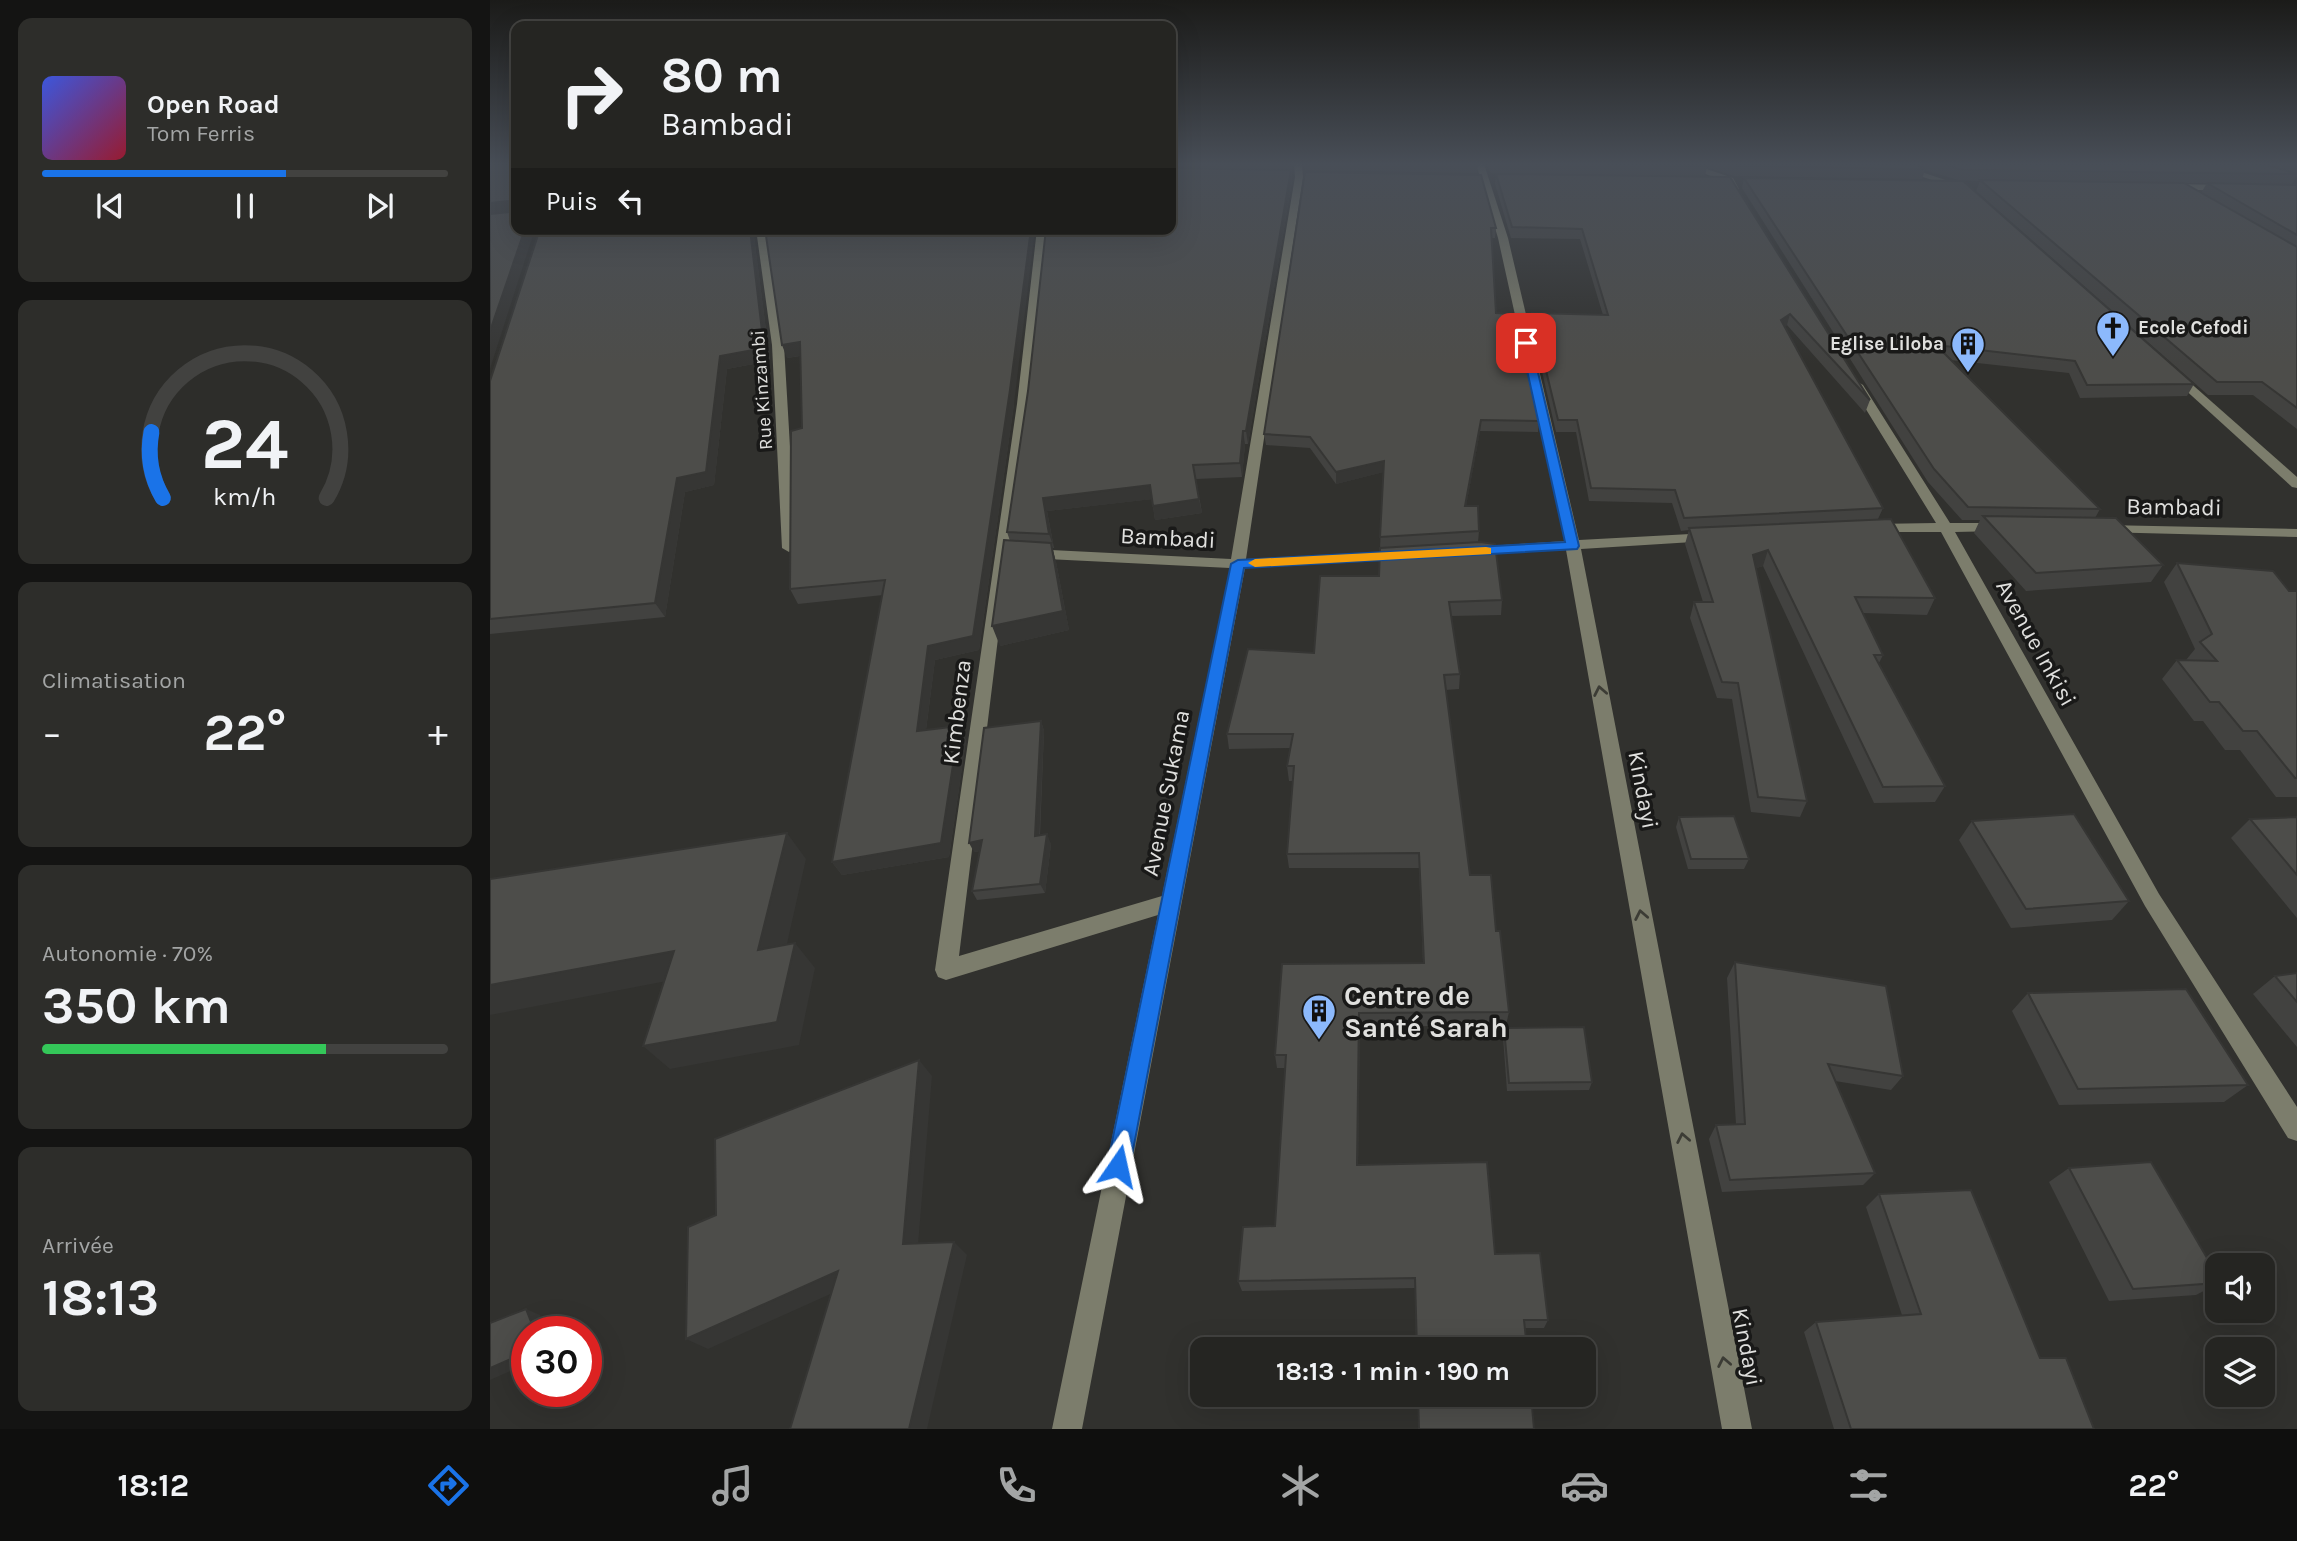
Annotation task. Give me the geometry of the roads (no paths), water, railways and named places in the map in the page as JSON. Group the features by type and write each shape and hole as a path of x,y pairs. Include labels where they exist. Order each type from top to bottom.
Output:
{"street":[{"name":"Avenue Sukama","path":"1067,1429 1238,564 1290,231"},
{"name":"Kindayi","path":"1498,231 1573,546 1737,1429"},
{"name":"Rue Kinzambi","path":"762,235 778,345 789,548"},
{"name":"Kimbenza","path":"1041,235 1023,404 946,970 1169,903"},
{"path":"2161,363 2297,484"},
{"name":"Avenue Inkisi","path":"1852,376 1945,526 2151,900 2297,1129"},
{"path":"1862,528 2013,527"},
{"name":"Bambadi","path":"2094,528 2297,533"},
{"path":"1456,552 1726,536"},
{"name":"Bambadi","path":"1001,552 1238,564 1417,554"}],"place":[{"name":"Ecole Cefodi","path":"2113,358"},
{"name":"Eglise Liloba","path":"1968,374"},
{"name":"Centre de Santé Sarah","path":"1319,1041"}]}
